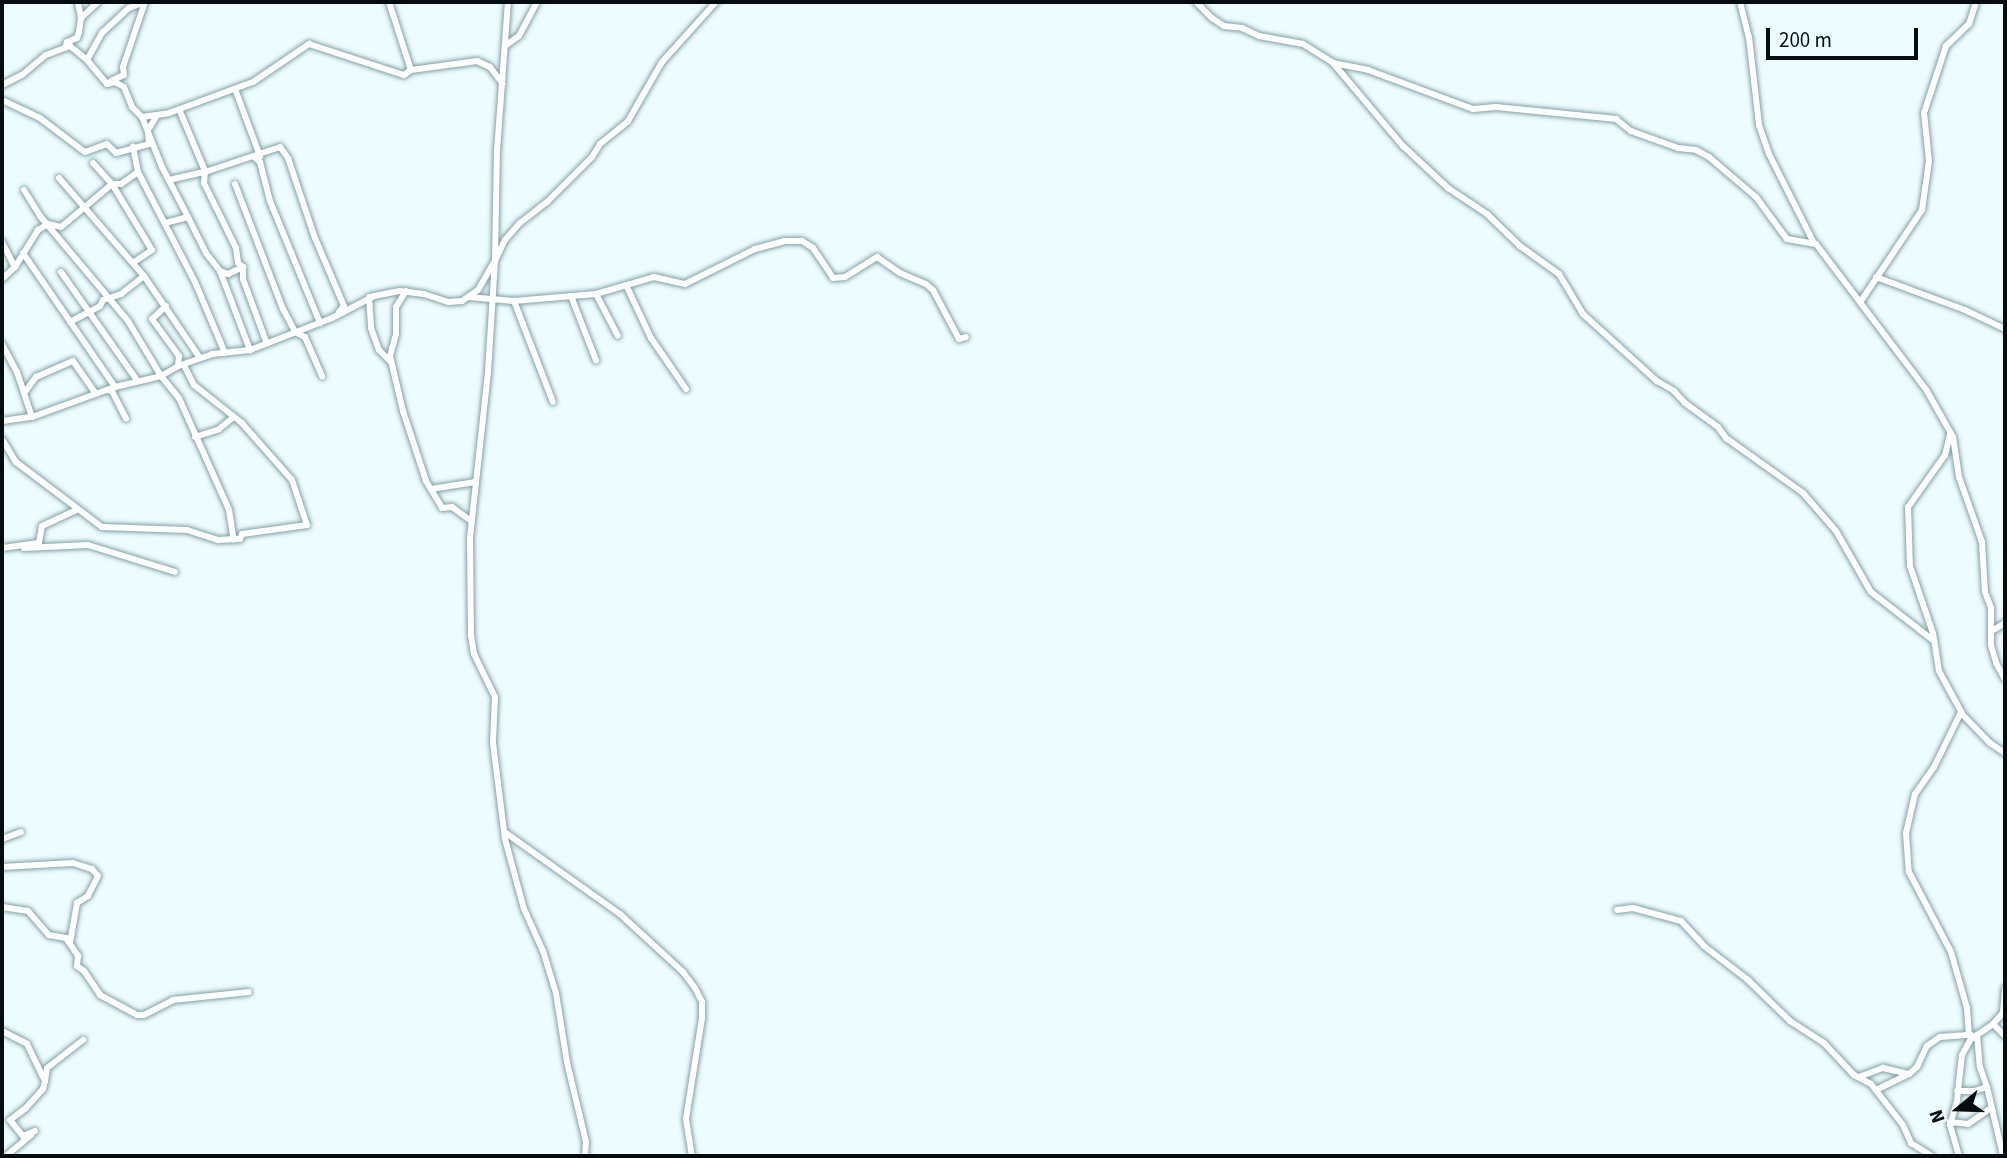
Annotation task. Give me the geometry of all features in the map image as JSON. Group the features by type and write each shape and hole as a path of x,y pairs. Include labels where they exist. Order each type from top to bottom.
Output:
{"street":[{"path":"78,2 82,18"},
{"path":"65,48 67,42 76,38 82,18 98,2"},
{"path":"87,60 102,33 134,5 145,2"},
{"path":"107,84 124,75 123,66 145,2"},
{"path":"388,2 411,70"},
{"path":"508,2 504,85 497,151 493,300 471,521 471,636 474,654 495,697 493,743 505,839 524,909 543,951 556,993 567,1062 586,1142 584,1156"},
{"path":"505,46 518,38 537,2"},
{"path":"469,297 478,290 505,240 593,157 600,144 628,121 662,62 716,2"},
{"path":"1196,2 1224,26 1303,44 1333,63 1403,146 1448,188 1487,214 1520,246 1559,274 1583,314 1657,381 1718,427 1726,438 1803,494 1836,531 1871,592 1934,641"},
{"path":"1740,2 1749,37 1759,125 1769,154 1814,243 1861,301 1927,391 1955,443 1959,477 1982,542 1996,663 2005,679"},
{"path":"1861,301 1923,210 1929,161 1924,113 1946,46 1969,24 1976,2"},
{"path":"142,117 156,117 253,82 309,44 399,75 411,70 477,61 490,67 504,85"},
{"path":"2,85 22,75 46,55 70,46 87,60 107,84"},
{"path":"1333,63 1368,70 1473,109 1496,107 1616,120 1631,131 1678,148 1696,150 1709,157 1756,197 1787,239 1814,243"},
{"path":"107,84 115,82 124,87 132,107 142,117 169,180 206,253 220,271 250,350"},
{"path":"235,89 264,170"},
{"path":"2,100 40,118 85,152 107,144 116,153 133,146 149,144 148,130 156,117"},
{"path":"180,109 205,171 204,183 236,248 238,263 243,267"},
{"path":"133,146 138,172 195,282 225,353"},
{"path":"232,163 280,147 288,158 315,238 344,306 335,316"},
{"path":"169,180 256,156 270,201 320,323"},
{"path":"93,163 112,184 152,250 133,262"},
{"path":"2,276 15,267 38,230 48,224 61,227 112,184 121,184 138,172"},
{"path":"59,178 144,276 200,358"},
{"path":"235,184 295,332 305,337 322,376"},
{"path":"24,190 40,216 128,321 161,376 179,398 229,510 234,540"},
{"path":"32,242 40,216"},
{"path":"165,223 188,217"},
{"path":"2,421 32,417 137,380 161,376 200,358 250,350 320,323 369,298 406,291 449,302 469,297 514,302 596,295 654,277 685,284 755,249 784,241 802,240 813,248 833,278 845,277 877,257 900,273 926,284 933,290 959,339 966,337"},
{"path":"2,242 15,267"},
{"path":"23,253 115,387"},
{"path":"220,271 228,274 243,267"},
{"path":"243,267 243,279 267,344"},
{"path":"61,272 137,380"},
{"path":"70,322 121,294 144,276"},
{"path":"1876,277 1965,310 2005,329"},
{"path":"627,287 651,338 686,389"},
{"path":"406,291 396,307 392,363 403,411 431,489 442,508 452,507 471,521"},
{"path":"596,295 618,336"},
{"path":"571,296 596,360"},
{"path":"369,298 371,328 379,350 392,363"},
{"path":"514,302 553,402"},
{"path":"2,439 16,462 76,510 102,527 187,530 218,540 234,540 240,539 242,534 304,526 307,522 292,480 266,447 194,385 181,365 179,356 152,319 166,306"},
{"path":"2,344 25,393 32,417"},
{"path":"25,393 36,377 73,361 96,394"},
{"path":"107,390 112,391 126,419"},
{"path":"195,436 219,429 234,417"},
{"path":"1950,433 1945,455 1910,502 1907,511 1910,566 1934,641 1939,671 1961,712 1990,743 2005,753"},
{"path":"431,489 475,482"},
{"path":"24,548 39,543 42,526 76,510"},
{"path":"2,548 88,545 175,572"},
{"path":"1992,631 2005,623"},
{"path":"1961,712 1934,767 1915,794 1906,833 1909,872 1920,887 1930,914 1951,952 2003,1156"},
{"path":"2,839 11,833 22,832"},
{"path":"506,833 620,914 683,972 695,988 702,1002 702,1018 686,1119 692,1156"},
{"path":"2,867 73,863 92,869 97,876 88,896 78,903 70,943"},
{"path":"2,907 28,911 49,935 64,936 78,956 77,966 84,971 100,995 137,1015 144,1015 173,1000 249,992"},
{"path":"1617,910 1633,908 1681,921 1704,946 1748,980 1790,1021 1824,1043 1876,1090 1903,1125 1911,1143 1932,1156"},
{"path":"1876,1090 1909,1074 1917,1067 1932,1042 1947,1036 1973,1035 1993,1024 2004,1013 2005,988"},
{"path":"1993,1024 2005,1035"},
{"path":"2,1031 27,1044 45,1081"},
{"path":"1959,1156 1950,1122 1962,1055 1973,1035"},
{"path":"6,1156 35,1131 23,1136 10,1120 26,1108 43,1089 47,1068 83,1040"},
{"path":"1859,1077 1883,1068 1909,1074"},
{"path":"1957,1091 1987,1087"},
{"path":"1950,1122 1968,1124 1991,1108"}]}
